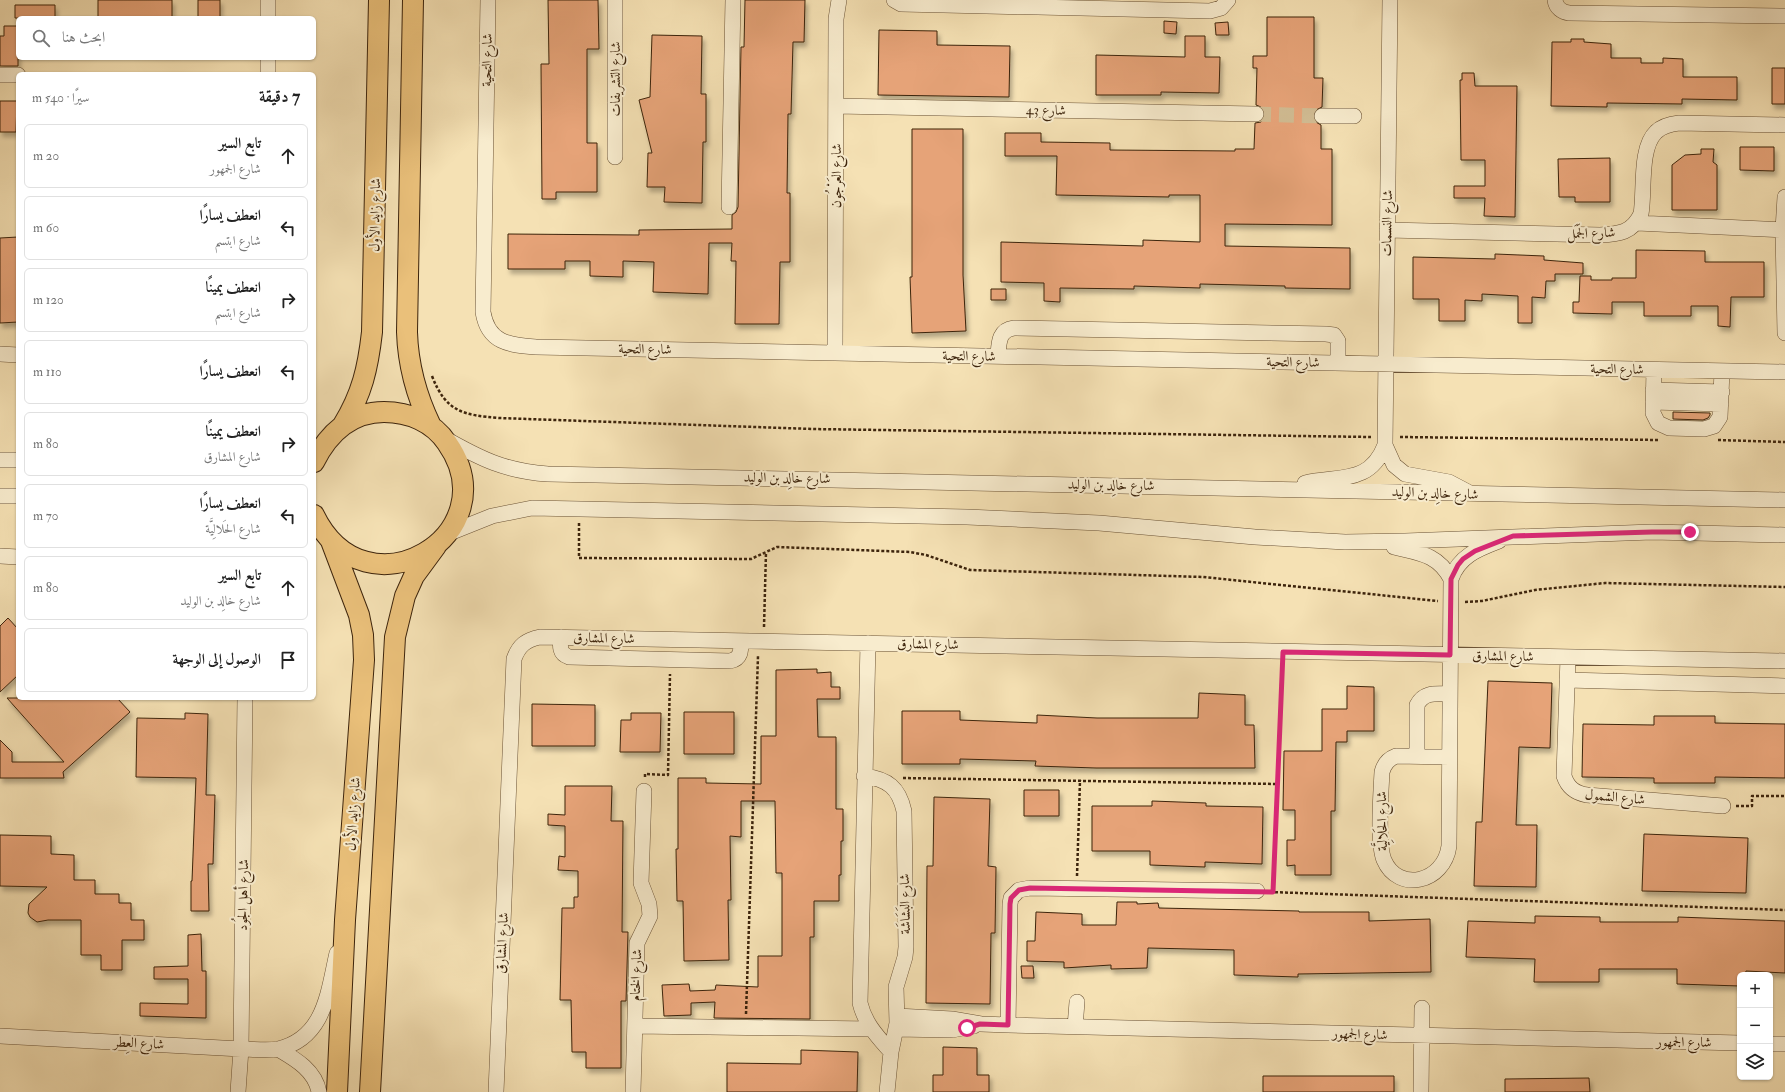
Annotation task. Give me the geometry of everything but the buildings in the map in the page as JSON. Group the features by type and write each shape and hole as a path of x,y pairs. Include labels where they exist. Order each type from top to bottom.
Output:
{"main road":[{"name":"شارع زايد الأول","path":"316,458 322,446 338,429 359,396 368,364 372,332 379,0"},
{"path":"370,1092 395,637 405,596 414,576 442,540 458,514 463,486 460,468 454,452 437,432 416,390 408,352 407,332 413,0"},
{"path":"338,429 360,416 384,412 396,412 414,417 437,432"},
{"name":"شارع زايد الأول","path":"320,528 359,615 363,654 345,920 337,1092"},
{"path":"320,528 346,553 363,561 382,564 402,563 420,556 442,540"}],"street":[{"path":"268,0 268,16"},
{"name":"شارع التحية","path":"488,0 484,320 492,335 500,340 512,344 536,347 1785,372"},
{"name":"شارع التشريفات","path":"615,0 615,157"},
{"path":"729,207 733,0"},
{"name":"شارع العَرْجُون","path":"835,353 836,19 839,0"},
{"path":"894,0 901,4 1210,11 1221,8 1228,0"},
{"name":"شارع النسمات","path":"1290,489 1308,482 1350,477 1367,471 1379,459 1385,441 1390,0"},
{"path":"1555,0 1558,8 1569,13 1785,16"},
{"path":"268,60 268,72"},
{"path":"0,74 16,75"},
{"name":"شارع 43","path":"836,106 1256,114"},
{"path":"1322,116 1354,116"},
{"path":"1783,230 1637,223 1642,206 1646,150 1650,139 1656,132 1666,125 1679,123 1785,125"},
{"path":"1785,197 1783,230 1785,333"},
{"name":"شارع الجَمَل","path":"1387,230 1600,235 1616,234 1629,230 1637,223"},
{"path":"998,356 1001,336 1006,330 1014,328 1326,334 1334,335 1338,341 1338,363"},
{"path":"0,354 16,355"},
{"path":"1654,370 1653,400 1655,420 1665,427 1704,429 1711,428 1717,424 1720,417 1719,404 1722,371"},
{"path":"1653,400 1719,404"},
{"path":"1653,400 1673,409"},
{"path":"316,441 338,429"},
{"name":"شارع خالِد بن الوليد","path":"437,432 492,463 510,469 548,474 1785,500"},
{"name":"شارع النسمات","path":"1385,441 1394,465 1405,474 1449,482 1459,486 1471,494"},
{"path":"0,460 16,460"},
{"path":"0,496 16,496"},
{"path":"442,540 492,516 514,510 532,508 1013,519 1113,524 1274,538 1374,542 1652,532 1785,535"},
{"path":"1451,579 1458,565 1468,555 1513,536"},
{"path":"1374,542 1420,553 1434,558 1447,571 1451,579"},
{"path":"0,556 16,557"},
{"name":"شارع الحَلالِيَّة","path":"1449,756 1401,756 1391,758 1383,767 1382,854 1384,862 1395,874 1411,880 1419,880 1434,874 1445,862 1448,854 1451,579"},
{"name":"شارع المشارق","path":"496,1092 514,659 522,644 530,639 540,637 561,637 1785,662"},
{"path":"561,637 562,654 569,657 670,660 733,660 737,658 741,652 741,641"},
{"path":"868,643 860,1003 865,1020 891,1052"},
{"name":"شارع الشمول","path":"1568,657 1564,776 1567,784 1572,790 1579,794 1587,795 1723,806"},
{"path":"1567,680 1785,686"},
{"path":"1417,756 1419,701 1426,695 1450,694"},
{"name":"شارع أهل الجُود","path":"238,1092 241,1049 245,700"},
{"path":"864,776 877,777 886,781"},
{"name":"شارع البَشَاشَة","path":"886,781 898,793 904,811 906,947 905,957 896,987 896,1022 887,1092"},
{"name":"شارع الختام","path":"633,1092 637,943 650,916 649,904 641,883 644,791"},
{"path":"1008,1025 1011,898 1019,890 1024,888 1077,888 1257,891"},
{"name":"شارع العِطر","path":"0,1036 241,1049 278,1049 304,1038 320,1017 345,920"},
{"path":"1075,1026 1076,1002"},
{"path":"1421,1092 1422,1008"},
{"name":"شارع الجمهور","path":"896,1022 952,1019 980,1024 1008,1025 1737,1043"},
{"path":"634,1026 871,1029"},
{"path":"1773,1044 1785,1044"},
{"path":"278,1049 304,1066 313,1077 319,1092"}],"path":[{"path":"430,372 436,387 452,408 474,416 499,418 812,429 1385,441 1661,440"},
{"path":"1716,440 1785,442"},
{"path":"579,509 579,558 751,559 777,547 910,552 926,555 970,570 1203,577 1451,602 1482,601 1535,590 1605,583 1785,587"},
{"path":"745,1028 766,552"},
{"path":"1273,892 1283,652"},
{"path":"644,791 645,774 668,775 670,660"},
{"path":"886,781 899,778 916,777 1277,784"},
{"path":"1077,888 1080,780"},
{"path":"1723,806 1752,806 1752,796 1785,796"},
{"path":"1257,891 1785,910"}],"tunnel":[{"path":"1256,114 1322,116"}],"route":[{"path":"967,1028 980,1024 1008,1025 1010,904 1014,893 1019,890 1030,888 1273,892 1283,652 1450,655 1451,579 1454,571 1463,559 1475,551 1513,536 1690,532"}]}
